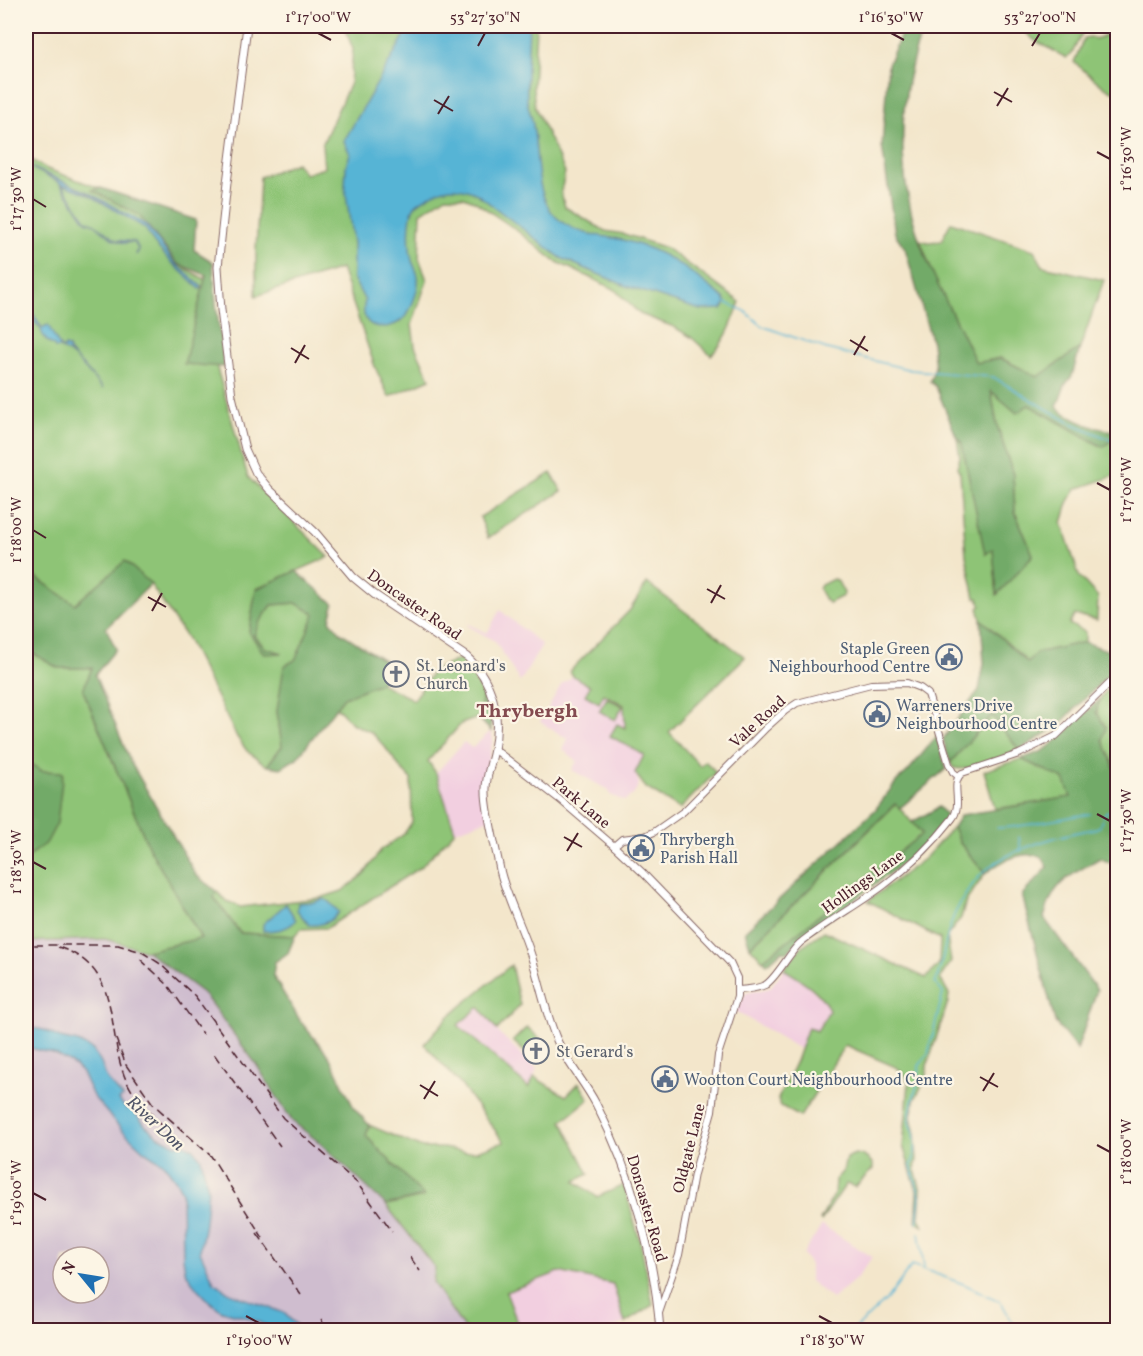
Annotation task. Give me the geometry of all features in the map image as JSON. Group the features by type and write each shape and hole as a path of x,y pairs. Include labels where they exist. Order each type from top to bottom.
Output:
{"main road":[{"name":"Doncaster Road","path":"247,26 218,267 232,396 245,449 252,466 269,489 315,532 353,577 375,595 472,661 485,682 495,704 497,721 486,794 503,880 532,956 556,1039 606,1125 631,1188 655,1281 660,1330"}],"street":[{"path":"958,776 1019,754 1056,736 1116,677"},
{"name":"Vale Road","path":"614,846 622,839 645,836 654,832 684,811 728,765 791,706 861,686 901,683 912,685 928,694 950,768 958,776"},
{"name":"Park Lane","path":"494,749 559,799 645,875 730,963 736,973 738,990"},
{"name":"Hollings Lane","path":"738,990 760,987 769,982 799,944 885,885 921,855 957,812 956,782 958,776"},
{"name":"Oldgate Lane","path":"659,1313 679,1255 694,1174 712,1111 718,1055 738,990"}],"shaded area":[{"path":"500,610 542,645 520,682 495,641 468,626 468,624 487,633"},
{"path":"573,676 624,705 626,728 644,755 635,773 639,784 634,794 624,801 610,795 608,790 572,770 577,761 563,749 568,739 540,722 561,685"},
{"path":"491,731 493,739 483,789 489,819 455,831 436,773 464,742 472,748"},
{"path":"105,939 147,951 203,993 256,1064 292,1121 319,1142 386,1205 435,1268 433,1283 465,1330 26,1330 26,942"},
{"path":"784,969 804,982 827,1004 830,1011 817,1032 808,1027 800,1049 735,1011 746,993 770,988"},
{"path":"479,1006 497,1031 537,1069 530,1088 458,1025"},
{"path":"822,1225 872,1257 857,1278 832,1299 810,1281 810,1265 803,1254"},
{"path":"559,1272 613,1284 625,1323 606,1330 520,1330 506,1292"}],"green space":[{"path":"344,26 536,26 533,89 535,107 565,172 561,192 565,207 605,231 624,234 666,248 740,302 728,331 717,349 711,355 691,337 674,327 640,314 614,289 555,261 515,229 474,201 464,197 446,196 421,213 419,258 427,280 412,325 415,346 430,379 389,397 375,367 341,269 256,296 260,177 296,163 305,174 324,168 322,145 350,83 353,49"},
{"path":"905,26 924,26 909,79 903,134 907,188 912,215 933,273 976,363 1000,358 1038,377 1080,348 1072,376 1065,385 1057,407 1070,417 1085,424 1117,431 1117,436 1103,447 1029,405 1017,413 991,391 997,425 1013,475 1015,512 1033,555 997,595 993,549 985,554 961,440 957,438 936,387 930,381 935,367 932,343 905,248 895,234 882,146 888,64"},
{"path":"1019,26 1086,26 1071,55 1066,58 1034,40"},
{"path":"1108,34 1117,54 1117,93 1104,87 1074,62 1084,38 1096,39"},
{"path":"26,157 47,169 175,215 178,264 208,281 215,361 248,477 329,557 256,589 249,632 265,648 254,635 259,623 272,605 296,603 315,614 277,711 282,746 267,766 247,751 237,737 187,639 151,585 125,562 75,604 34,576 26,558"},
{"path":"101,188 196,220 194,250 213,262 224,367 184,364 206,275 178,264 139,215 92,190"},
{"path":"951,222 1034,250 1043,266 1104,280 1080,348 1038,377 1001,358 976,364 935,279 920,240 941,241"},
{"path":"991,390 1029,405 1103,447 1117,436 1117,475 1076,489 1068,503 1062,523 1079,576 1098,597 1097,620 1075,615 1069,624 1085,632 1085,642 1037,653 1029,663 981,619 978,608 981,606 978,598 975,598 966,556 960,473 957,467 960,457 957,438 961,440 986,554 993,548 997,594 1033,555 1015,512 1013,475 997,425"},
{"path":"551,473 562,491 488,538 480,517"},
{"path":"26,558 34,576 75,604 125,561 151,584 106,628 116,649 95,675 131,763 196,875 216,891 214,897 240,933 295,936 288,953 275,962 273,976 301,1022 329,1056 354,1108 369,1125 366,1136 424,1196 386,1205 319,1142 292,1121 256,1064 203,993 147,951 201,938 149,848 83,690 92,668 58,668 26,649"},
{"path":"296,571 334,604 330,620 340,632 394,667 380,683 344,697 297,758 281,768 267,766 282,746 277,711 284,666 295,660 315,614 296,603 272,605 259,623 254,635 265,648 283,653 264,654 249,632 256,589"},
{"path":"833,579 837,580 844,593 843,596 829,603 819,589 821,585"},
{"path":"647,583 745,657 669,732 700,766 705,761 716,772 680,809 646,788 635,773 644,755 610,736 617,724 625,728 624,705 604,694 599,703 585,695 590,686 573,676 570,671 630,610"},
{"path":"981,619 1028,663 1036,653 1085,642 1117,654 1117,666 1056,728 1019,750 992,715 950,763 943,739 979,690 984,664"},
{"path":"26,649 58,668 92,668 83,690 149,848 201,938 147,951 105,939 26,942 26,859 47,842 63,773 42,771 26,761"},
{"path":"462,658 483,695 478,718 461,724 428,761 436,773 455,831 422,866 327,928 301,929 295,936 240,933 213,897 216,891 227,901 240,907 320,898 342,891 364,874 381,850 404,834 412,822 411,779 371,732 353,724 336,707 344,697 380,683 414,700 433,671"},
{"path":"1117,679 1117,769 1115,769 1100,733 1097,714 1101,697"},
{"path":"483,695 491,713 491,731 478,718"},
{"path":"607,698 623,706 615,720 599,711"},
{"path":"1101,698 1096,712 1106,727 1103,740 1115,769 1117,769 1117,866 1100,858 1071,875 1058,887 1044,918 1097,990 1077,1050 1055,1022 1022,895 1048,867 1043,859 1029,855 1004,861 985,874 960,843 953,827 961,815 1071,797 1064,779 1021,759 1043,751 1060,738"},
{"path":"992,715 1019,750 978,766 954,768 950,763"},
{"path":"937,736 946,769 900,808 895,804 750,947 745,931 875,810 896,782"},
{"path":"1021,759 1064,779 1072,797 995,809 984,771"},
{"path":"26,761 42,771 63,772 57,823 47,842 26,859"},
{"path":"896,804 922,834 763,960 750,947"},
{"path":"939,807 949,818 918,852 796,943 788,952 782,951 767,964 763,960 922,834 912,822"},
{"path":"953,827 960,843 985,874 966,901 961,918 947,936 951,962 940,978 949,994 948,1002 927,1066 927,1076 914,1101 911,1117 915,1133 917,1160 915,1169 921,1191 919,1218 923,1226 916,1222 918,1194 903,1146 909,1082 898,1068 845,1045 800,1117 781,1106 778,1099 796,1061 808,1027 817,1031 829,1011 816,992 784,969 802,946 824,931 926,978 939,964 940,939 868,901 925,858"},
{"path":"511,965 520,1005 497,1030 479,1007 458,1025 529,1088 534,1077 566,1096 579,1083 589,1099 562,1121 589,1174 575,1181 597,1197 624,1185 641,1245 653,1305 625,1323 613,1284 559,1272 506,1292 520,1330 465,1330 433,1283 435,1268 386,1205 424,1197 366,1136 369,1125 422,1148 443,1148 465,1152 504,1142 461,1085 424,1044 450,1015"},
{"path":"527,1027 541,1040 527,1054 513,1041"},
{"path":"855,1154 867,1158 873,1164 873,1169 855,1187 846,1184 821,1221 834,1195 835,1180 843,1171 846,1158"}],"water":[{"path":"410,26 529,26 527,101 535,137 539,178 546,203 562,222 579,231 627,241 667,257 690,271 724,298 726,303 722,309 700,310 626,286 561,258 477,194 461,188 451,188 434,193 417,204 412,211 409,233 410,248 418,282 408,313 402,320 386,327 371,324 366,319 365,301 353,278 353,243 345,187 346,166 350,154 344,141"},
{"path":"26,165 90,193 146,225 174,262 202,287 200,289 171,262 154,243 145,228 88,194 62,184 86,220 95,224 86,221 59,182"},
{"path":"95,224 116,240 135,242 139,250 136,255 138,249 134,242 124,243 113,239"},
{"path":"26,303 42,328 48,325 60,347 63,349 65,346 68,347 77,360 67,352 55,348 47,340"},
{"path":"323,899 339,912 326,923 309,925 297,910 298,903"},
{"path":"286,904 296,920 285,928 263,931 263,924"},
{"path":"26,1027 44,1030 93,1050 107,1079 123,1097 119,1100 127,1110 130,1107 158,1136 176,1145 184,1144 193,1148 201,1158 208,1188 200,1251 214,1282 230,1293 284,1313 301,1330 276,1330 249,1318 222,1311 195,1286 185,1271 182,1192 175,1179 164,1164 144,1151 121,1129 93,1096 82,1073 74,1065 57,1055 26,1047"}],"waterway":[{"path":"726,303 745,311 762,326 827,349 911,370 993,377 1069,422 1118,443"},
{"path":"1103,817 1106,812 1118,810"},
{"path":"997,828 1090,814"},
{"path":"917,1223 920,1196 911,1166 915,1146 910,1113 919,1066 928,1054 943,993 935,983 955,913 973,883 998,861 1038,843 1094,829 1099,827 1102,820"},
{"path":"1019,837 1021,851"},
{"path":"919,1233 924,1267"},
{"path":"854,1330 888,1298 912,1265 966,1285 1001,1302 1013,1323 1024,1330"}],"railway":[{"path":"34,945 118,945 142,952 159,963 195,996 283,1118 357,1183 392,1231"},
{"path":"58,947 81,958 96,972 105,990 117,1051 132,1091"},
{"path":"140,959 167,984 203,1035"},
{"path":"116,1039 126,1065 153,1104 211,1156 263,1238"},
{"path":"214,1054 280,1146"},
{"path":"138,1099 165,1129"},
{"path":"257,1233 301,1295"},
{"path":"410,1257 420,1271"},
{"path":"321,1320 326,1327"}],"place":[{"name":"Staple Green Neighbourhood Centre","path":"949,657"},
{"name":"St. Leonard's Church","path":"396,674"},
{"name":"Warreners Drive Neighbourhood Centre","path":"877,714"},
{"name":"Thrybergh Parish Hall","path":"641,848"},
{"name":"St Gerard's","path":"536,1051"},
{"name":"Wootton Court Neighbourhood Centre","path":"665,1079"}],"district":[{"name":"Thrybergh","path":"527,710"}],"water label":[{"name":"River Don","path":"156,1123"}]}
